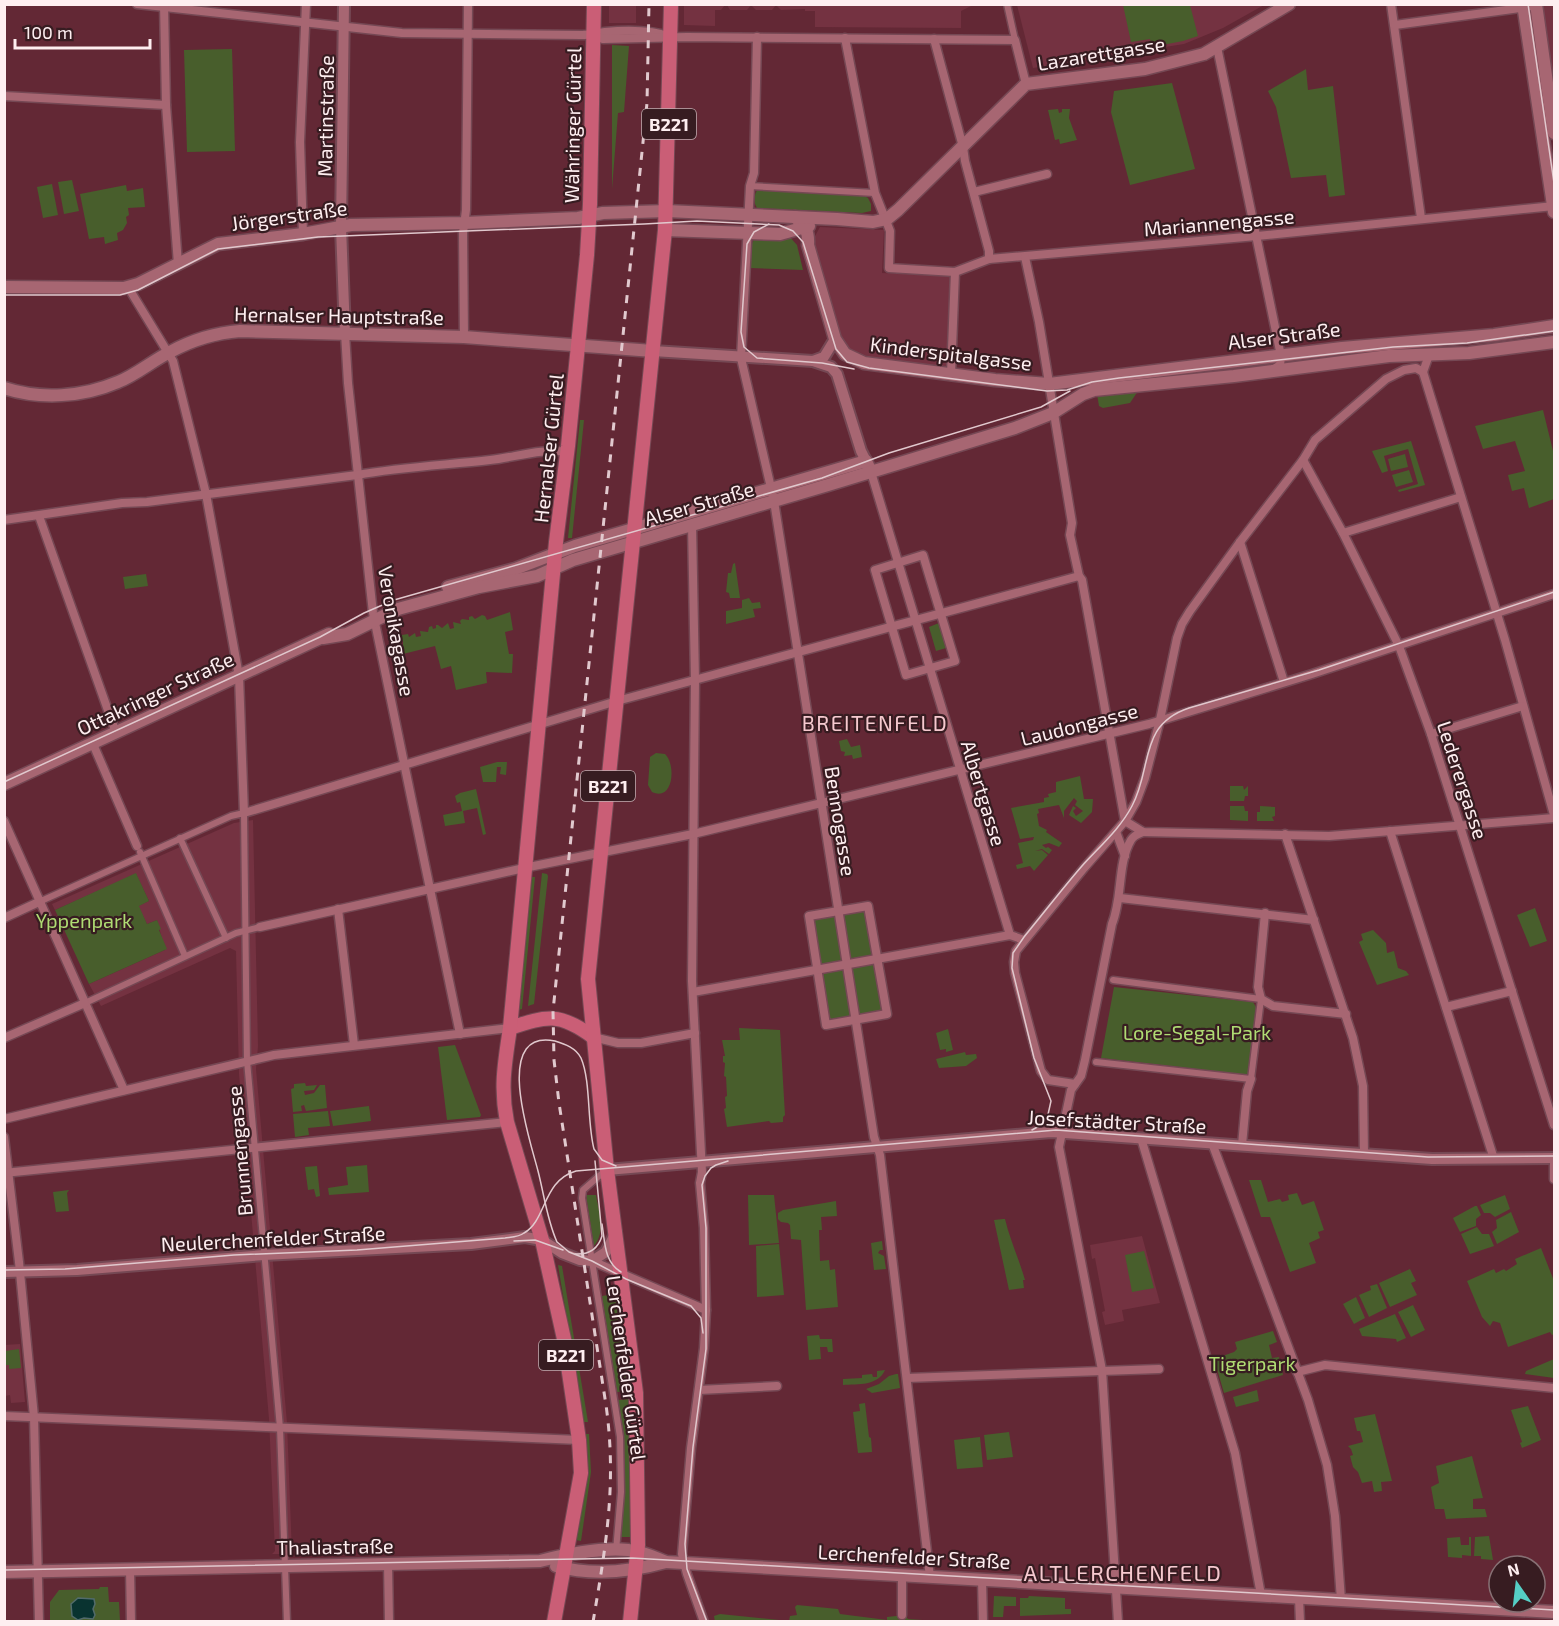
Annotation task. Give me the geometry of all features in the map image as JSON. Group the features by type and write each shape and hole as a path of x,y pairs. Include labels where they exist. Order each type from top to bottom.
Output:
{"main road":[{"name":"Währinger Gürtel","path":"590,216 594,4"},
{"name":"B221","path":"593,1037 588,980 665,230 672,4"},
{"name":"Lazarettgasse","path":"887,219 1026,84 1145,69 1204,54 1289,4"},
{"path":"1530,6 1554,133"},
{"path":"1530,6 1554,208"},
{"path":"590,216 603,213 666,211 873,222 887,219"},
{"name":"Jörgerstraße","path":"4,287 113,289 128,287 218,244 341,227 590,216"},
{"name":"Hernalser Gürtel","path":"510,1028 590,216"},
{"path":"795,217 806,227 812,260 835,339"},
{"path":"665,230 780,234 837,219"},
{"name":"Alser Straße","path":"1049,384 1352,346 1494,335 1554,326"},
{"name":"Hernalser Hauptstraße","path":"4,388 16,392 61,396 81,393 118,382 169,352 218,333 345,333 464,337 578,346"},
{"name":"Kinderspitalgasse","path":"835,339 845,354 864,363 995,380 1049,384"},
{"name":"Alser Straße","path":"636,528 773,495 1015,428 1053,414 1083,394 1094,390 1389,356 1469,353 1554,342"},
{"path":"578,346 653,351"},
{"name":"Alser Straße","path":"634,542 692,525 773,495"},
{"name":"Hernalser Gürtel","path":"555,554 636,528"},
{"path":"554,569 573,560 634,542"},
{"name":"Ottakringer Straße","path":"4,784 373,616 409,597 515,568 555,554"},
{"name":"Ottakringer Straße","path":"373,616 423,601 537,576 554,569"},
{"path":"510,1028 550,1018 564,1019 593,1037"},
{"name":"B221","path":"510,1028 503,1067 507,1122 542,1239 564,1339 579,1440 581,1473 554,1622"},
{"name":"Lerchenfelder Gürtel","path":"593,1037 607,1170 636,1393 638,1552 630,1622"},
{"path":"637,1570 578,1571 565,1562 582,1552 638,1552"},
{"name":"Lerchenfelder Straße","path":"638,1552 666,1562 1554,1612"},
{"name":"Thaliastraße","path":"38,1571 565,1562"},
{"name":"Lerchenfelder Straße","path":"637,1570 666,1562"},
{"path":"4,1572 38,1571"}],"street":[{"path":"137,4 164,5 344,28 402,33 594,35"},
{"path":"303,234 300,142 306,4"},
{"name":"Martinstraße","path":"341,227 344,4"},
{"path":"464,337 468,4"},
{"path":"1007,4 1026,84"},
{"path":"1391,4 1420,218"},
{"path":"164,5 166,105 178,264"},
{"path":"1395,25 1530,6"},
{"name":"Währinger Gürtel","path":"594,35 603,32 659,33 671,37 1015,40"},
{"name":"Bennogasse","path":"757,37 754,172 750,186 741,358 773,495 877,1146 930,1577"},
{"path":"845,38 875,193 887,219"},
{"path":"934,39 963,147 989,251 989,259"},
{"path":"1217,47 1281,356 1280,365 1271,371"},
{"path":"4,96 166,105"},
{"path":"974,192 1047,174"},
{"path":"750,186 875,193"},
{"name":"Mariannengasse","path":"887,219 890,231 889,268 955,272 989,259 1257,236 1420,218 1554,208"},
{"name":"Veronikagasse","path":"341,227 345,333 357,475 373,616 460,1034"},
{"path":"1025,257 1039,322 1071,523 1070,535 1079,576 1082,580 1125,821 1143,832"},
{"path":"951,374 955,272"},
{"name":"Brunnengasse","path":"128,287 173,361 206,494 239,676 244,813 247,1061 280,1428 287,1622"},
{"path":"813,362 824,357 835,339"},
{"path":"653,351 813,362 831,367 837,374 861,451 869,467"},
{"path":"1118,1622 1102,1370 1059,1143 1073,1087 1081,1076 1085,1060 1112,924 1120,898 1125,857 1131,838 1143,832 1329,836 1554,817 1496,613 1423,372 1429,355"},
{"path":"1073,1087 1046,1078 1035,1054 1014,968 1016,951 1125,821 1141,789 1182,624 1240,542 1303,460 1315,440 1386,379 1404,370 1416,368 1423,372"},
{"path":"4,520 390,469 506,458 551,449 568,452"},
{"name":"Lederergasse","path":"1303,460 1343,533 1398,646 1431,734 1461,826 1554,1125"},
{"name":"Albertgasse","path":"869,467 1010,935"},
{"path":"1343,533 1461,497"},
{"path":"39,516 116,733"},
{"path":"692,525 695,680 693,992 706,1310 704,1348 682,1547 684,1563 704,1622"},
{"path":"1240,542 1284,682"},
{"path":"923,555 940,613 955,661 906,675 875,570 923,555"},
{"path":"4,918 231,816 617,701 1079,576"},
{"name":"Laudongasse","path":"602,853 821,804 1160,720 1398,646 1554,594"},
{"path":"1164,700 1178,714"},
{"path":"1431,734 1523,706"},
{"path":"93,744 185,956"},
{"path":"4,821 124,1090"},
{"path":"1390,831 1494,1159"},
{"path":"1116,832 1125,857"},
{"path":"1285,834 1353,1038 1363,1086 1364,1154"},
{"path":"180,838 226,938"},
{"path":"4,1038 246,930 524,868 602,853"},
{"path":"1120,898 1314,920"},
{"path":"868,906 887,1014 826,1025 809,916 838,911 868,906"},
{"path":"338,909 354,1045"},
{"path":"1242,1145 1247,1091 1251,1079 1261,999 1258,987 1265,913"},
{"path":"693,992 1010,935 1024,940"},
{"path":"1113,980 1261,999 1273,1006 1346,1014"},
{"path":"1446,1007 1512,991"},
{"path":"4,1119 274,1055 510,1028"},
{"path":"593,1037 618,1043 641,1043 695,1033"},
{"path":"1096,1062 1251,1079"},
{"path":"7,1173 507,1122"},
{"name":"Josefstädter Straße","path":"607,1170 1062,1132 1431,1159 1554,1160"},
{"path":"4,1137 34,1417 39,1622"},
{"path":"1141,1138 1235,1452 1261,1595"},
{"path":"1212,1143 1308,1400 1327,1465 1335,1516 1341,1600"},
{"path":"1554,1160 1554,1179"},
{"name":"Lerchenfelder Gürtel","path":"607,1170 582,1190 620,1437 621,1492 615,1551"},
{"name":"Lerchenfelder Gürtel","path":"592,1261 606,1251 616,1232"},
{"name":"Neulerchenfelder Straße","path":"4,1272 77,1270 264,1255 471,1244 525,1237 542,1239"},
{"name":"Lerchenfelder Gürtel","path":"542,1239 562,1253 580,1260 592,1261 622,1274"},
{"path":"622,1274 706,1310"},
{"path":"1297,1372 1325,1365 1554,1388"},
{"path":"906,1378 1159,1369"},
{"path":"699,1390 777,1386"},
{"path":"4,1416 579,1440"},
{"path":"388,1564 389,1622"},
{"path":"130,1569 131,1622"},
{"path":"902,1575 902,1615"},
{"path":"982,1580 983,1622"},
{"path":"1299,1598 1300,1622"}],"shaded area":[{"path":"684,4 973,5 961,11 961,28 815,27 815,11 781,10 776,5 772,10 756,10 751,5 747,10 730,10 725,5 721,10 715,10 715,26 684,25"},
{"path":"609,5 636,5 636,23 609,23"},
{"path":"1017,5 1264,5 1223,28 1184,44 1033,68"},
{"path":"1540,5 1554,5 1554,104"},
{"path":"820,227 884,230 882,273 948,276 950,278 948,366 944,370 854,357 841,342 813,250 814,238"},
{"path":"253,820 258,1046 256,1069 287,1423 292,1554 272,1554 275,1551 269,1419 239,1074 236,951 230,948 101,1006 89,984 165,950 157,920 147,924 138,906 149,901 136,874 55,910 52,904 234,823"},
{"path":"1142,1236 1160,1303 1122,1310 1124,1321 1105,1325 1102,1312 1105,1311 1095,1258 1092,1259 1090,1245"},
{"path":"20,1344 25,1402 11,1403 10,1395 5,1396 5,1399 4,1345"}],"green space":[{"path":"1123,5 1190,5 1198,36 1152,47 1150,39 1131,42"},
{"path":"612,45 629,46 624,112 618,113 612,189"},
{"path":"232,49 235,151 187,152 184,50"},
{"path":"1306,69 1308,90 1333,86 1345,195 1329,197 1326,175 1291,178 1276,107 1268,91"},
{"path":"1172,83 1195,169 1130,185 1111,112 1114,91"},
{"path":"1058,109 1059,113 1062,109 1070,109 1069,118 1077,140 1060,144 1059,139 1055,140 1048,110"},
{"path":"72,180 79,211 64,214 58,182"},
{"path":"52,184 58,215 43,218 37,187"},
{"path":"126,185 127,191 143,188 145,207 128,208 127,223 123,230 117,233 118,240 105,244 104,237 89,239 80,194"},
{"path":"758,189 863,195 871,204 871,211 862,213 757,208 755,198"},
{"path":"788,235 797,245 803,270 749,268 750,248 754,239"},
{"path":"1138,391 1130,403 1103,408 1099,406 1097,394"},
{"path":"1543,410 1554,455 1554,499 1529,508 1524,488 1512,491 1508,475 1525,471 1515,441 1483,449 1475,426"},
{"path":"580,420 584,420 572,538 568,538"},
{"path":"1411,441 1425,485 1399,492 1398,490 1418,484 1408,449 1384,456 1388,471 1382,473 1372,451"},
{"path":"1405,454 1408,467 1391,471 1388,459"},
{"path":"1409,470 1413,482 1396,487 1392,475"},
{"path":"735,563 740,598 730,598 729,593 726,592 728,573 731,573"},
{"path":"146,574 148,586 125,589 123,577"},
{"path":"749,598 752,603 760,602 761,608 753,609 755,617 726,624 726,611 742,608 742,600"},
{"path":"510,612 513,630 505,632 509,654 513,654 512,673 486,672 487,683 456,690 451,666 441,669 435,646 403,654 403,641 396,636 408,634 409,637 415,633 416,637 421,636 420,631 428,632 429,627 432,626 433,629 436,625 442,628 448,623 450,629 454,628 453,622 461,624 462,619 469,620 472,616 475,619 482,615 487,620"},
{"path":"939,623 946,648 936,651 929,627"},
{"path":"847,739 851,747 860,745 862,757 853,759 852,755 844,756 845,752 841,751 839,741"},
{"path":"656,753 665,754 669,759 672,773 669,787 665,792 659,794 652,792 648,785 650,757"},
{"path":"497,762 507,762 506,775 500,774 501,767 497,767 496,782 483,782 480,767"},
{"path":"1080,776 1084,799 1093,799 1092,812 1081,823 1069,815 1073,806 1076,808 1073,811 1076,816 1083,811 1075,805 1077,801 1074,798 1064,811 1064,818 1059,805 1038,809 1039,826 1062,843 1059,847 1049,843 1042,845 1052,850 1049,854 1042,849 1035,851 1042,850 1048,855 1034,871 1030,866 1017,869 1016,865 1023,863 1018,843 1033,840 1034,837 1020,839 1011,808 1044,802 1044,798 1049,797 1048,794 1056,792 1056,782"},
{"path":"1230,786 1243,786 1244,790 1248,786 1248,796 1245,796 1244,801 1230,801"},
{"path":"476,789 486,834 483,835 477,808 463,811 465,823 445,826 443,815 462,811 460,802 457,803 455,796"},
{"path":"1230,806 1244,806 1245,811 1248,811 1248,821 1230,820"},
{"path":"1260,806 1275,807 1275,816 1272,817 1274,821 1257,821"},
{"name":"Yppenpark","path":"136,873 149,901 139,906 147,924 157,920 167,949 89,984 55,910"},
{"path":"542,873 548,876 534,1004 528,1006"},
{"path":"532,877 535,877 522,1009 518,1010"},
{"path":"868,906 887,1014 826,1025 809,916"},
{"path":"1535,908 1547,941 1530,947 1517,915"},
{"path":"1373,930 1386,943 1387,953 1394,951 1398,968 1409,975 1377,985 1359,942 1363,940 1361,934"},
{"name":"Lore-Segal-Park","path":"1114,987 1253,1002 1256,1007 1249,1075 1101,1058"},
{"path":"739,1028 780,1030 785,1115 783,1122 771,1123 769,1121 727,1127 724,1109 727,1096 725,1063 723,1062 723,1056 725,1056 722,1040 740,1040"},
{"path":"948,1029 953,1050 946,1052 946,1049 940,1050 936,1033"},
{"path":"455,1045 480,1117 447,1120 438,1047"},
{"path":"965,1052 966,1055 976,1054 977,1058 966,1066 939,1068 936,1059"},
{"path":"305,1083 306,1086 317,1085 314,1090 304,1091 305,1095 314,1093 320,1085 325,1085 327,1108 306,1111 304,1105 301,1106 302,1111 293,1112 291,1089 294,1088 294,1084"},
{"path":"369,1106 371,1121 333,1126 330,1111"},
{"path":"328,1111 330,1126 308,1128 309,1135 295,1137 293,1114"},
{"path":"367,1165 369,1192 329,1195 328,1188 348,1185 346,1167"},
{"path":"317,1166 320,1196 316,1197 314,1189 308,1190 305,1167"},
{"path":"1249,1180 1261,1180 1268,1202 1280,1199 1282,1202 1289,1200 1288,1195 1297,1193 1302,1205 1314,1201 1324,1230 1318,1232 1320,1238 1309,1243 1316,1263 1290,1272 1270,1217 1261,1217"},
{"path":"69,1190 67,1193 69,1211 56,1212 53,1192"},
{"path":"586,1195 596,1195 600,1215 600,1235 594,1246"},
{"path":"748,1195 774,1195 779,1243 749,1245"},
{"path":"1505,1195 1510,1209 1495,1217 1490,1213 1484,1213 1480,1205"},
{"path":"836,1201 837,1216 821,1217 822,1230 819,1230 820,1261 829,1260 830,1270 835,1269 838,1307 806,1310 801,1240 791,1239 790,1225 778,1219 778,1213 783,1210"},
{"path":"1475,1206 1481,1215 1476,1219 1476,1226 1460,1232 1453,1218"},
{"path":"1511,1212 1519,1232 1497,1244 1492,1232 1497,1228 1496,1220"},
{"path":"1005,1219 1025,1280 1023,1280 1024,1288 1009,1290 994,1220"},
{"path":"1477,1227 1482,1234 1489,1234 1494,1246 1470,1254 1461,1234"},
{"path":"882,1241 883,1250 878,1253 884,1256 886,1269 874,1270 871,1243"},
{"path":"779,1244 784,1295 757,1297 756,1246"},
{"path":"1541,1248 1554,1281 1554,1334 1550,1332 1508,1347 1500,1323 1493,1321 1490,1326 1482,1317 1467,1281 1494,1269 1496,1273 1504,1269 1506,1271 1517,1264 1515,1259"},
{"path":"1144,1251 1154,1288 1132,1292 1125,1255"},
{"path":"558,1265 562,1266 588,1422 584,1422"},
{"path":"1410,1269 1416,1281 1411,1283 1417,1295 1390,1307 1379,1283"},
{"path":"1377,1284 1387,1308 1369,1317 1359,1295 1371,1290 1370,1286"},
{"path":"614,1294 617,1296 630,1391 617,1392 602,1296"},
{"path":"1356,1297 1365,1318 1354,1324 1343,1304"},
{"path":"1413,1305 1425,1330 1411,1337 1398,1312"},
{"path":"1395,1314 1406,1338 1397,1342 1396,1339 1362,1336 1359,1329"},
{"name":"Tigerpark","path":"1273,1331 1277,1342 1269,1345 1272,1358 1279,1357 1283,1375 1224,1393 1214,1359 1234,1352 1237,1349 1235,1342"},
{"path":"819,1335 820,1339 832,1339 833,1352 828,1352 827,1347 820,1347 821,1359 809,1360 807,1336"},
{"path":"19,1349 21,1368 9,1369 9,1365 5,1365 5,1351"},
{"path":"1554,1359 1554,1378 1525,1374 1526,1371"},
{"path":"885,1370 873,1382 843,1385 843,1379 862,1378 862,1375 872,1374 873,1377 877,1377 877,1371"},
{"path":"898,1374 900,1388 872,1393 866,1389 879,1384 889,1376"},
{"path":"1257,1390 1259,1401 1236,1407 1233,1397"},
{"path":"630,1399 632,1537 620,1537 624,1478 618,1400"},
{"path":"865,1403 872,1452 858,1453 853,1412 860,1411 859,1404"},
{"path":"1528,1406 1541,1440 1522,1448 1511,1410"},
{"path":"1375,1414 1392,1481 1381,1482 1382,1491 1374,1492 1372,1481 1362,1483 1358,1472 1353,1467 1350,1456 1353,1455 1348,1446 1363,1442 1354,1418"},
{"path":"1009,1432 1013,1457 987,1460 984,1435"},
{"path":"585,1434 589,1434 591,1472 581,1541 576,1540 585,1485"},
{"path":"980,1437 983,1467 957,1469 954,1440"},
{"path":"1472,1456 1483,1498 1473,1499 1473,1509 1485,1509 1487,1517 1446,1519 1444,1509 1435,1509 1431,1487 1439,1483 1436,1466"},
{"path":"1489,1536 1492,1554 1487,1554 1487,1560 1481,1559 1481,1556 1474,1556 1475,1537"},
{"path":"1460,1537 1461,1545 1469,1545 1469,1537 1471,1537 1471,1556 1448,1557 1447,1538"},
{"path":"108,1587 109,1602 119,1602 120,1621 50,1621 50,1602 59,1590 99,1589"},
{"path":"994,1596 1016,1597 1016,1606 1004,1606 1003,1617 993,1617"},
{"path":"1029,1596 1065,1598 1065,1609 1071,1609 1071,1614 1020,1616 1020,1598"},
{"path":"797,1605 838,1609 840,1614 887,1620 887,1617 905,1615 908,1619 937,1621 715,1622 714,1616 720,1614 789,1621 790,1616 797,1615 795,1607"}],"water":[{"path":"78,1598 94,1599 93,1619 78,1620 72,1616 71,1604"}],"tram line":[{"path":"1528,4 1554,183"},
{"path":"4,295 120,295 138,290 218,249 318,237 697,221 779,225 793,231 803,242 836,349 847,362 869,368 1047,391 1067,390 1092,382 1119,378 1393,347 1467,343 1554,331"},
{"path":"769,224 754,232 747,244 741,332 744,347 757,358 822,363 854,369"},
{"path":"4,782 320,637 394,600 822,478 889,453 1041,407 1070,391"},
{"path":"1032,1130 1047,1119 1051,1101 1034,1058 1012,968 1013,953 1067,884 1127,814 1138,791 1154,736 1162,725 1173,715 1189,708 1319,670 1554,592"},
{"path":"616,1166 602,1160 594,1149 586,1078 581,1058 570,1047 555,1041 536,1042 524,1052 520,1069 520,1091 523,1114 548,1216 557,1242 569,1252 691,1306 701,1318 703,1333"},
{"path":"4,1270 65,1269 234,1255 357,1250 513,1237 531,1227 557,1183 576,1171 1056,1130 1428,1157 1554,1156"},
{"path":"575,1254 592,1250 602,1236 595,1161"},
{"path":"707,1622 687,1569 685,1544 693,1447 706,1349 706,1228 702,1185 711,1168 728,1161"},
{"path":"602,1224 608,1257 615,1268 621,1272"},
{"path":"514,1241 535,1240 563,1250"},
{"path":"4,1570 632,1558 1554,1610"}],"railway":[{"path":"593,1622 608,1514 609,1434 559,1103 554,1060 553,1011 647,103 649,4"}],"district":[{"name":"BREITENFELD","path":"875,722"},
{"name":"ALTLERCHENFELD","path":"1123,1572"}]}
